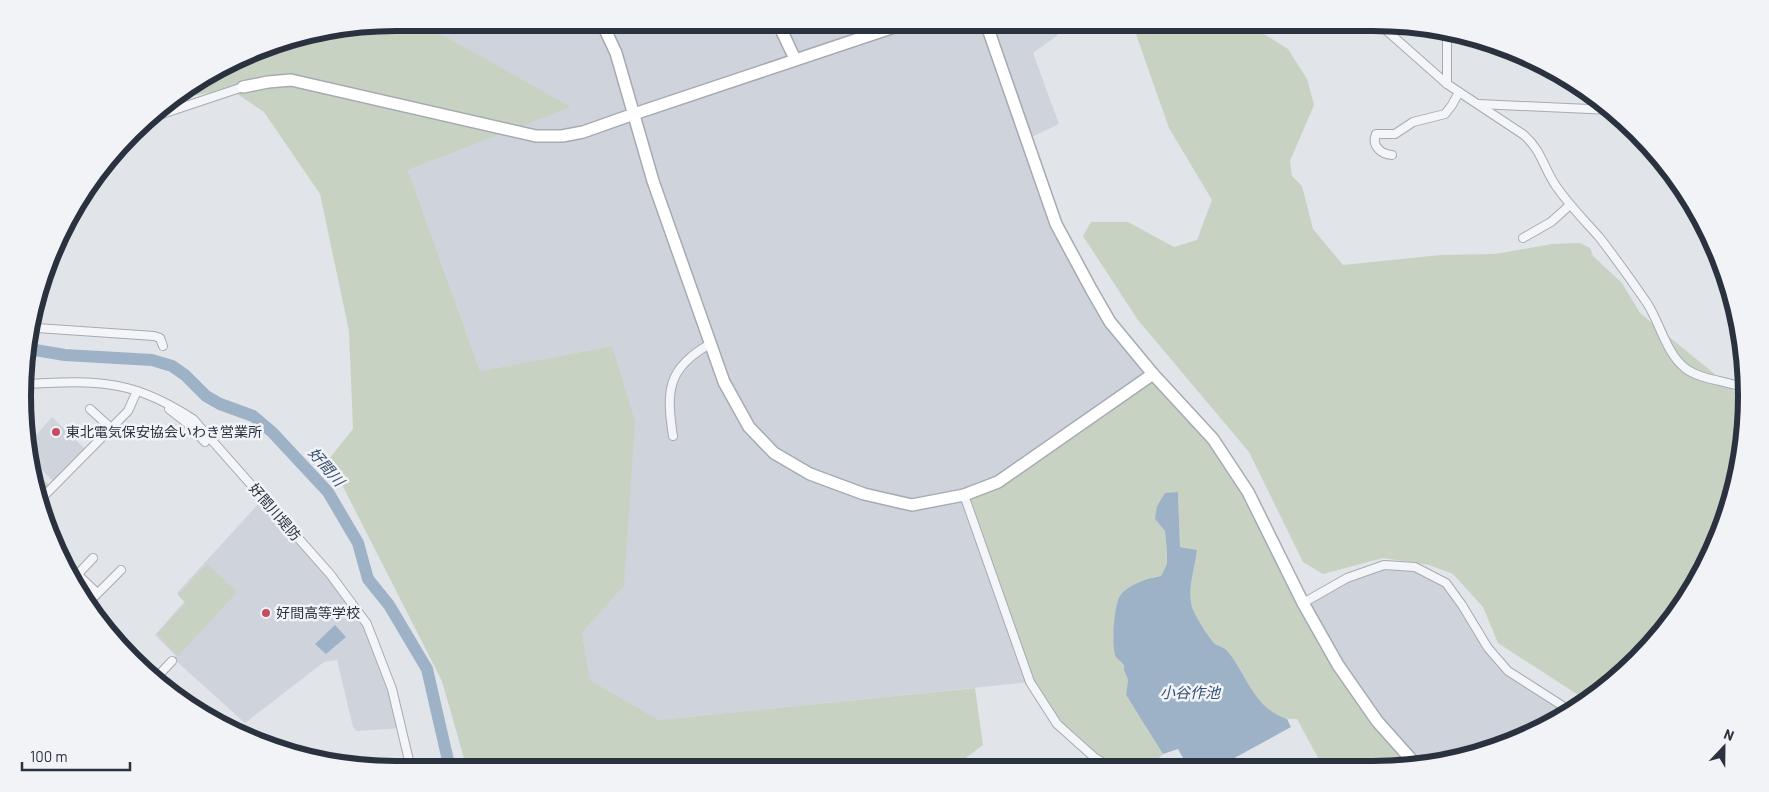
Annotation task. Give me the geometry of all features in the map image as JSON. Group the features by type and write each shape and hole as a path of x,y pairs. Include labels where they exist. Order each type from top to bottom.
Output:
{"street":[{"path":"606,31 616,53 653,181 724,382 748,427 774,453 810,474 864,494 912,505 964,495 998,482 1154,374"},
{"path":"782,31 796,59"},
{"path":"168,112 242,87 291,80 536,136 562,136 583,132 879,31"},
{"path":"989,31 1056,224 1110,322 1213,439 1248,492 1303,602 1338,665 1376,722 1410,759"},
{"path":"1388,32 1447,84 1524,135 1533,143 1549,175 1570,205 1600,238 1648,305 1673,353 1684,367 1692,373 1738,386"},
{"path":"1447,39 1447,84"},
{"path":"1392,155 1386,154 1376,147 1374,139 1376,134 1396,134 1413,122 1445,114 1459,92"},
{"path":"1477,104 1598,109"},
{"path":"1523,238 1552,222 1570,205"},
{"path":"37,328 154,336 160,338 163,346"},
{"path":"673,436 669,406 671,386 680,368 694,353 710,344"},
{"name":"好間川堤防","path":"32,384 106,384 137,391 193,419 330,574 367,624 392,689 409,761"},
{"path":"46,495 128,411 137,391"},
{"path":"158,400 187,423 204,442"},
{"path":"90,408 111,428"},
{"path":"964,495 1030,682 1057,724 1100,761"},
{"path":"93,558 78,574 96,592"},
{"path":"1303,602 1347,578 1384,565 1416,566 1446,583 1488,648 1508,672 1564,707"},
{"path":"93,598 120,570"},
{"path":"159,673 172,661"}],"shaded area":[{"path":"435,31 1057,31 1058,35 1033,53 1059,124 1027,139 1091,289 1153,374 1030,682 659,720 590,680 582,633 624,586 612,346 480,371 408,170 570,107"},
{"path":"52,417 86,450 53,481 38,466 34,438"},
{"name":"好間高等学校","path":"261,501 331,576 367,624 401,728 357,731 353,727 337,660 324,662 245,723 174,659 176,656 155,635 184,602 177,593"},
{"path":"1384,565 1415,567 1446,583 1508,671 1564,707 1513,733 1444,754 1415,759 1377,721 1303,603 1347,578"}],"green space":[{"path":"435,31 571,107 408,170 480,371 612,346 635,422 624,586 582,633 590,680 659,720 975,688 983,745 961,761 465,761 442,681 329,459 353,429 349,331 320,194 264,112 230,89 188,97 214,80 256,59 302,44 348,34"},
{"path":"1135,31 1259,31 1288,49 1307,79 1314,105 1290,161 1292,176 1302,186 1313,229 1343,265 1441,255 1495,254 1552,244 1580,243 1590,248 1593,256 1622,283 1640,313 1738,395 1735,444 1731,467 1718,513 1700,557 1676,599 1662,618 1631,654 1595,685 1580,696 1498,643 1483,607 1453,574 1429,565 1383,558 1323,574 1303,562 1249,452 1138,320 1083,236 1091,222 1128,222 1174,247 1197,240 1212,200 1169,128"},
{"path":"1153,374 1213,439 1338,665 1411,759 1320,761 1297,719 1284,718 1273,713 1263,705 1247,684 1227,651 1211,640 1192,607 1190,593 1197,550 1180,547 1178,493 1155,519 1165,531 1167,564 1161,576 1153,577 1124,665 1128,680 1126,695 1163,754 1155,761 1103,761 1057,724 1030,682 964,495 998,482"},
{"path":"41,477 49,485 44,490"},
{"path":"207,564 237,592 178,656 157,634 186,602 178,595"}],"water":[{"name":"小谷作池","path":"1178,492 1180,547 1197,550 1190,593 1192,607 1202,626 1214,643 1225,649 1231,656 1261,702 1277,715 1287,719 1291,727 1229,761 1185,761 1178,749 1163,754 1126,695 1128,680 1124,665 1114,652 1115,616 1120,596 1133,585 1161,576 1167,564 1165,531 1155,519 1157,506 1165,493"},
{"path":"335,625 346,637 326,654 315,644"}],"waterway":[{"name":"好間川","path":"34,350 65,355 152,360 172,366 185,375 206,396 220,404 253,416 272,432 328,492 358,543 368,579 389,605 427,669 448,761"}],"place":[{"name":"東北電気保安協会いわき営業所","path":"56,432"},
{"name":"好間高等学校","path":"266,613"}]}
